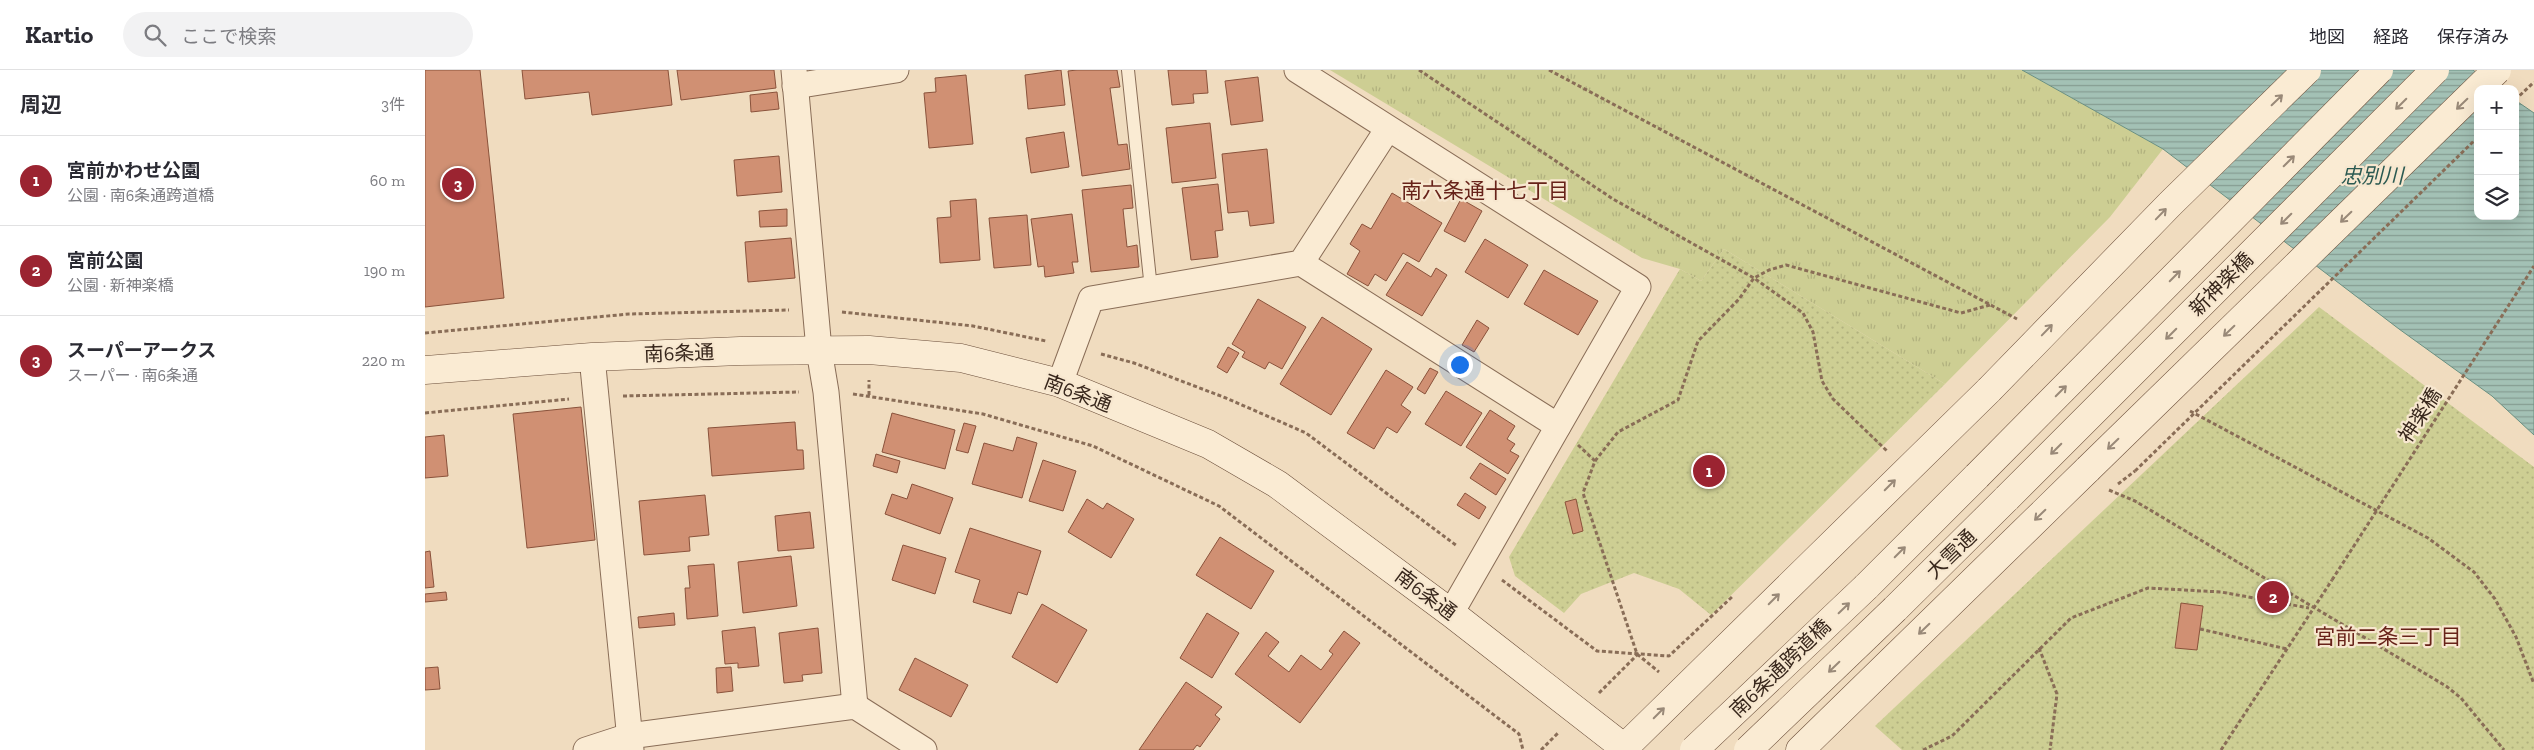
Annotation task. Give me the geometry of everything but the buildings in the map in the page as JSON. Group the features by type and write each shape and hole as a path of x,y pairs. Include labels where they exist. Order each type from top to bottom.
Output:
{"main road":[{"path":"1624,749 1989,390 2170,204 2307,70"},
{"name":"新神楽橋","path":"1977,476 2379,70"},
{"name":"新神楽橋","path":"2007,498 2435,70"},
{"path":"1800,750 2497,70"},
{"name":"南6条通","path":"425,370 592,357 869,350 961,358 1059,383 1208,444 1277,484 1451,612 1624,749"},
{"name":"大雪通","path":"1866,587 1977,476"},
{"name":"大雪通","path":"1895,609 2007,498"},
{"name":"南6条通跨道橋","path":"1694,750 1866,587"},
{"name":"南6条通跨道橋","path":"1748,750 1895,609"}],"street":[{"path":"855,706 794,78 896,70"},
{"path":"1297,70 1387,130 1638,288 1451,612"},
{"path":"1301,263 1387,130"},
{"path":"1059,383 1091,299 1301,263 1558,426"},
{"path":"592,357 630,743"},
{"path":"586,750 855,706 924,750"}],"lane":[{"path":"1128,70 1151,289"}],"path":[{"path":"1419,70 1613,199 1754,278 1803,313 1813,332 1822,381 1833,399 1889,452"},
{"path":"2519,96 2534,82"},
{"path":"2135,471 2474,141"},
{"path":"1637,654 1583,494 1595,461 1618,432 1678,400 1698,342 1739,299 1754,278 1769,270 1786,265 1961,314 1990,305"},
{"name":"神楽橋","path":"2221,750 2534,266"},
{"path":"425,413 596,397 826,392 878,396 983,414 1093,446 1219,506 1519,734 1523,750"},
{"path":"1558,426 1595,461"},
{"path":"2109,490 2135,501 2446,686 2461,698 2504,750"},
{"path":"1923,750 1952,736 2071,618 2148,588 2221,592 2312,608"},
{"path":"2200,629 2287,649"},
{"path":"2039,648 2057,694 2050,750"},
{"path":"1597,652 1669,656"}],"green space":[{"path":"1330,70 2022,70 2163,149 2110,217 1945,384 1724,249 1701,281 1680,269 1642,258"},
{"path":"1724,249 1945,384 1711,615 1679,589 1634,573 1581,594 1564,613 1515,576 1509,557 1680,269 1701,281"},
{"path":"2319,307 2534,467 2534,750 1902,750 1875,726"}],"water":[{"name":"忠別川","path":"2022,70 2473,70 2494,85 2474,85 2474,220 2519,220 2519,103 2534,113 2534,435 2492,396 2399,329 2163,149"}],"place":[{"name":"スーパーアークス","path":"458,184"},
{"name":"宮前かわせ公園","path":"1709,471"},
{"name":"宮前公園","path":"2273,597"}],"district":[{"name":"南六条通十七丁目","path":"1485,191"},
{"name":"宮前二条三丁目","path":"2388,637"}]}
